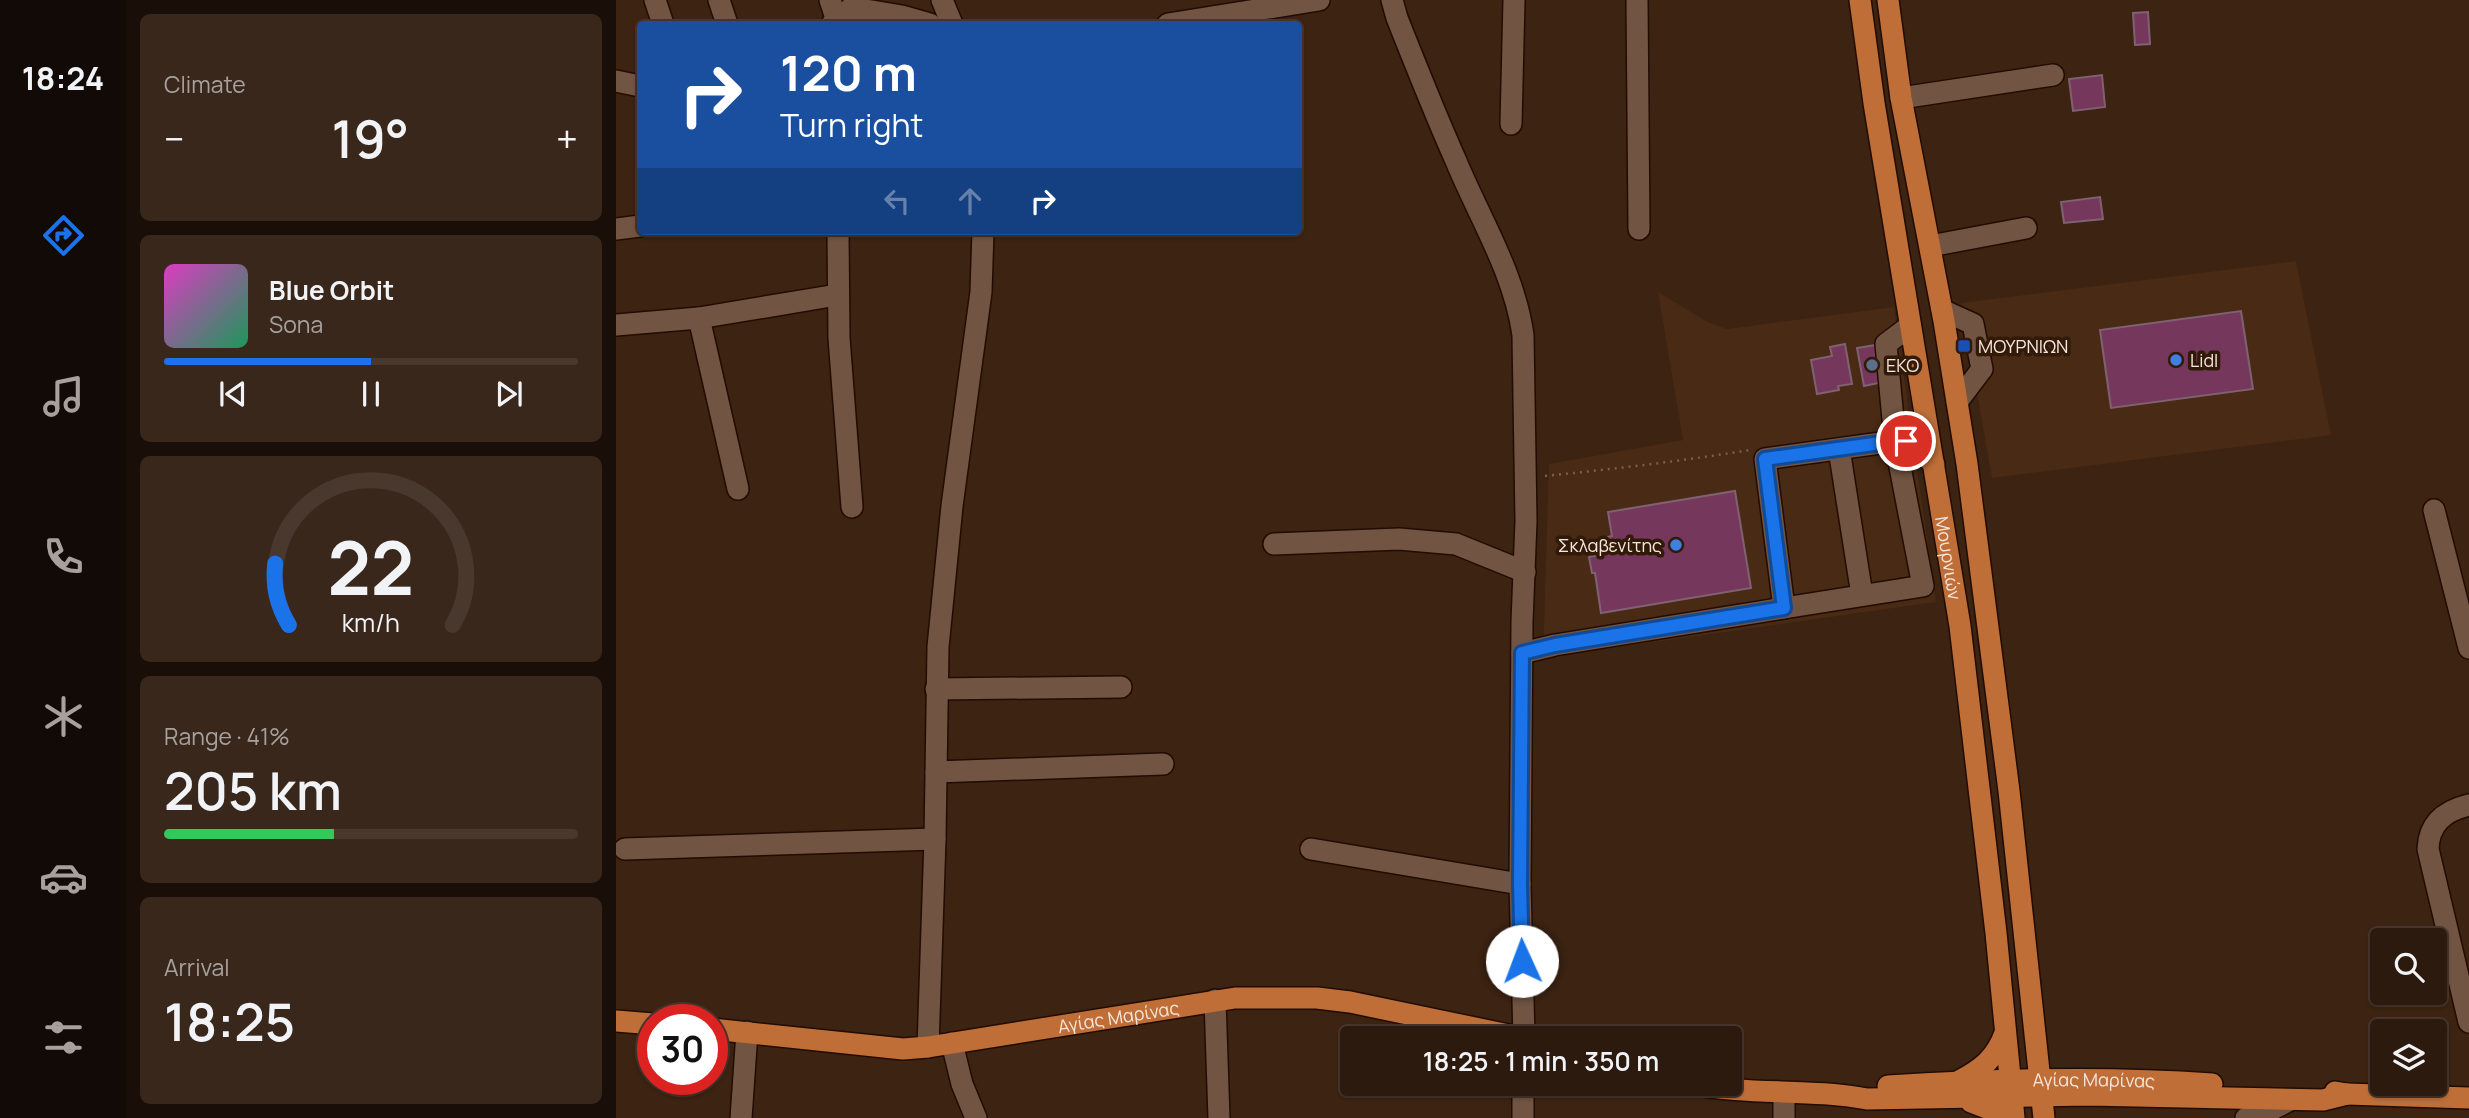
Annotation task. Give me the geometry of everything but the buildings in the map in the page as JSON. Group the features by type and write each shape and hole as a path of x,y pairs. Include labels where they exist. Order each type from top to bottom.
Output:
{"main road":[{"name":"Μουρνιών","path":"1860,0 1874,103 1960,626 2013,1099"},
{"name":"Μουρνιών","path":"1888,0 1901,98 1957,402 1989,623 2044,1118"},
{"name":"Αγίας Μαρίνας","path":"728,1030 877,1047 928,1047 1215,1000 1317,999 1350,1002 1466,1026"},
{"path":"616,1021 637,1023"},
{"path":"2035,1030 2044,1049 2054,1061 2088,1087 2055,1118"},
{"path":"1999,1118 1992,1110 1958,1090 1991,1061 2000,1048 2006,1031"},
{"name":"Αγίας Μαρίνας","path":"1742,1091 1843,1094 1867,1099 1958,1090 2013,1099 2041,1087 2088,1087 2324,1090 2347,1094 2469,1098"},
{"name":"Αγίας Μαρίνας","path":"2088,1087 2290,1100 2323,1100 2347,1094"}],"street":[{"path":"655,0 662,21"},
{"path":"719,0 726,21"},
{"path":"830,0 844,16 902,16 920,21"},
{"path":"942,0 951,21"},
{"path":"1180,21 1238,7 1319,0"},
{"path":"1392,0 1456,162 1511,281 1520,308 1526,478 1520,884 1524,1026"},
{"path":"1511,124 1514,0"},
{"path":"1637,0 1639,229"},
{"path":"1901,98 2053,75"},
{"path":"616,81 637,85"},
{"path":"616,229 637,226"},
{"path":"1930,246 2026,228"},
{"path":"838,235 837,295 852,507"},
{"path":"928,1047 938,647 952,506 981,292 982,235"},
{"path":"616,325 699,318 837,295"},
{"path":"1941,310 1973,324 1982,369 1957,402"},
{"path":"699,318 738,489"},
{"path":"1522,653 1555,645 1923,586 1895,441 1886,344 1910,326"},
{"path":"1784,608 1765,459 1906,441 1934,464"},
{"path":"1839,449 1862,595"},
{"path":"2434,510 2469,648"},
{"path":"1274,544 1399,539 1456,544 1525,572"},
{"path":"936,689 1121,687"},
{"path":"936,772 1163,764"},
{"path":"2469,805 2445,813 2428,835 2428,849 2469,1022"},
{"path":"625,849 935,839"},
{"path":"1311,849 1520,884"},
{"path":"1215,1000 1219,1118"},
{"path":"741,1118 747,1032"},
{"path":"952,1043 962,1084 976,1118"},
{"path":"1784,1093 1784,1118"},
{"path":"1522,1118 1523,1096"},
{"path":"2246,1118 2269,1111 2290,1100"}],"path":[{"path":"1526,478 1664,464 1752,450 1765,459"}],"shaded area":[{"path":"2296,261 2331,435 1992,478 1961,303"},
{"path":"1658,292 1708,322 1727,329 1894,307 1936,602 1543,658 1549,464 1683,440"}],"place":[{"name":"ΜΟΥΡΝΙΩΝ","path":"1964,346"},
{"name":"Lidl","path":"2176,360"},
{"name":"EKO","path":"1872,365"},
{"name":"Σκλαβενίτης","path":"1676,545"}],"route":[{"path":"1522,961 1522,653 1555,645 1784,608 1765,459 1906,441"}]}
